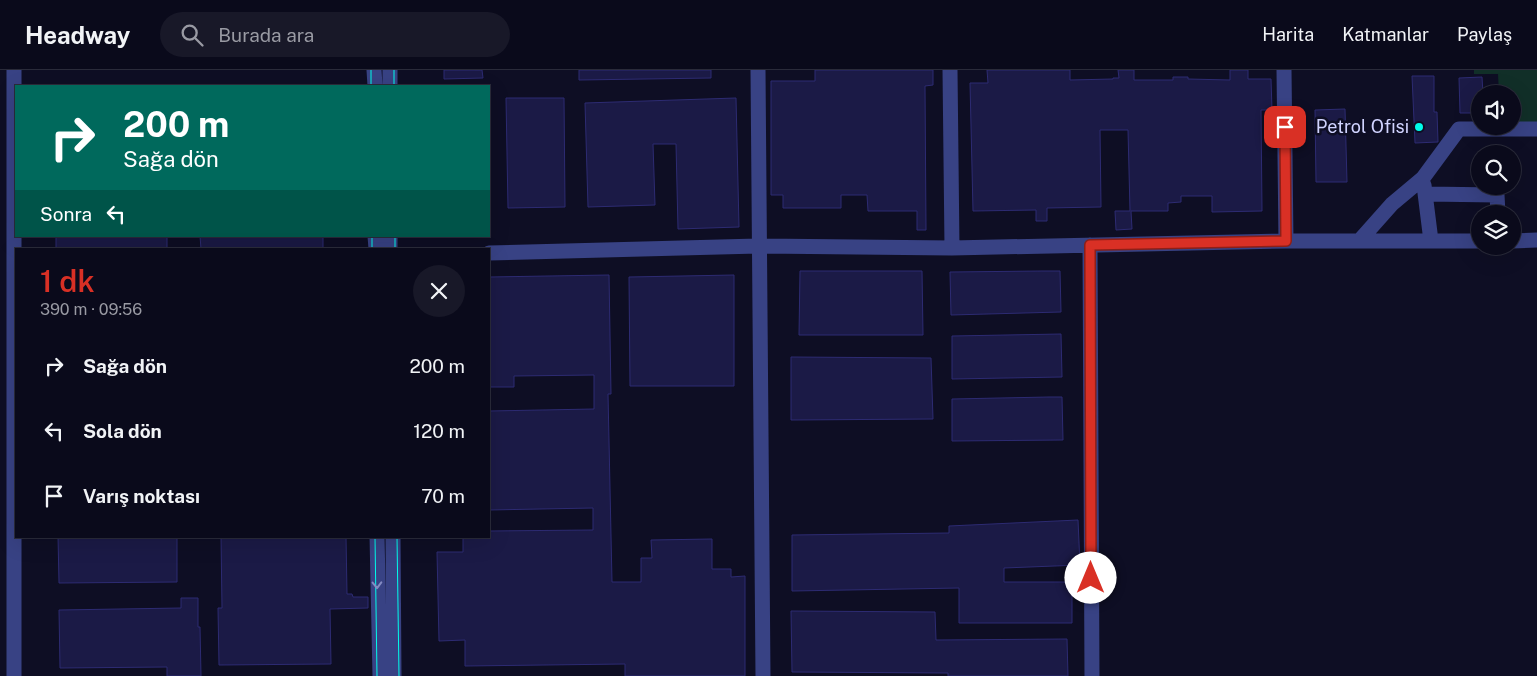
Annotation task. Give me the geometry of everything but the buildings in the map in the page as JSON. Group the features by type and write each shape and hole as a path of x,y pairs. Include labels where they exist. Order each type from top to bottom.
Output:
{"street":[{"path":"14,70 14,676"},
{"path":"374,70 374,85"},
{"path":"390,70 390,85"},
{"path":"758,70 763,676"},
{"path":"950,70 952,248"},
{"path":"1284,70 1286,241"},
{"path":"1360,240 1392,204 1423,178 1459,129 1537,128"},
{"path":"1423,178 1427,194 1431,241"},
{"path":"1427,194 1497,195 1498,205"},
{"path":"490,252 758,246 952,248 1360,240 1471,241"},
{"path":"1521,240 1537,240"},
{"path":"1090,245 1092,676"},
{"path":"377,538 380,676"},
{"path":"392,538 394,676"}],"green space":[{"path":"1474,70 1537,70 1537,123 1521,123 1521,85 1499,85 1498,74 1474,74"}],"tram line":[{"path":"371,70 371,85"},
{"path":"394,70 394,85"},
{"path":"372,237 372,248"},
{"path":"395,237 395,248"},
{"path":"375,538 377,676"},
{"path":"397,538 399,676"}],"place":[{"name":"Petrol Ofisi","path":"1419,127"}],"route":[{"path":"1091,578 1090,245 1286,241 1285,127"}]}
